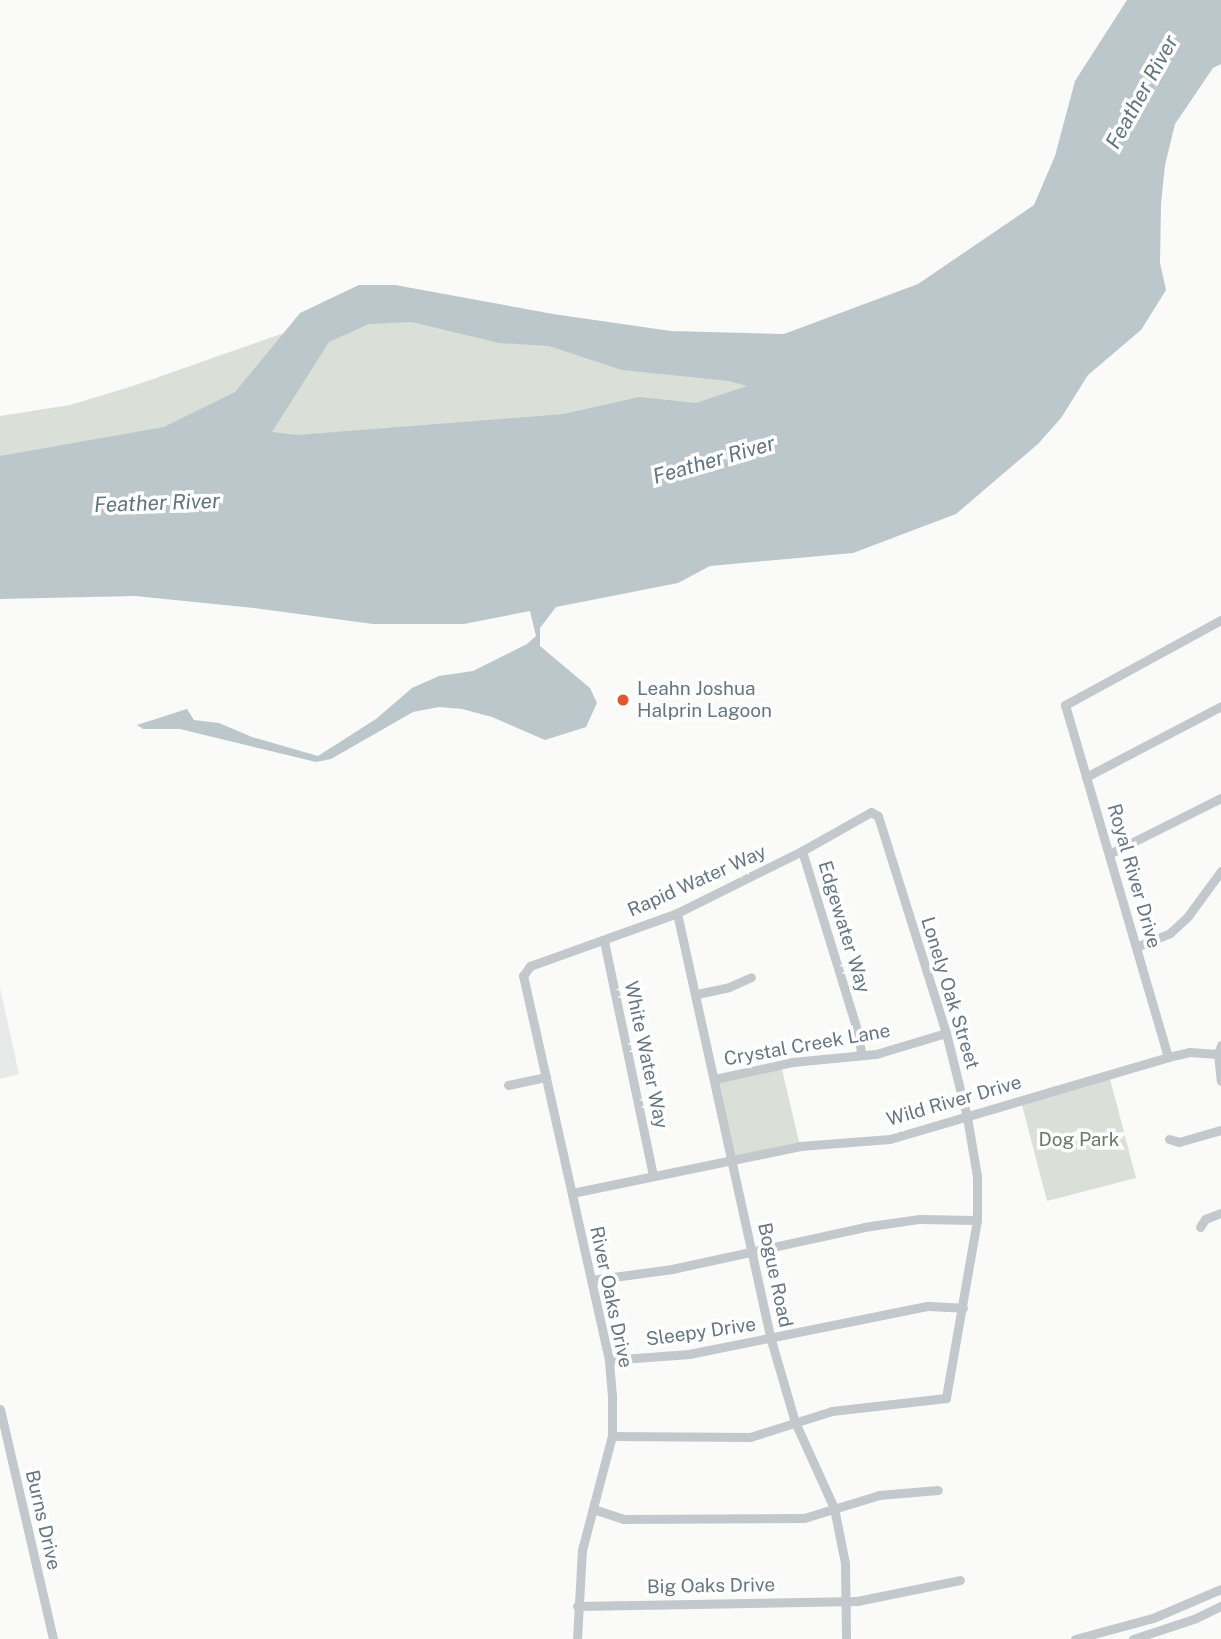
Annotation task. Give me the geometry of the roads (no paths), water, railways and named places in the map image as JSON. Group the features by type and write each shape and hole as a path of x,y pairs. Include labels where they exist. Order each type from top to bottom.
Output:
{"street":[{"name":"Royal River Drive","path":"1168,1057 1065,705 1221,620"},
{"path":"1086,777 1221,706"},
{"path":"1109,854 1221,798"},
{"name":"Rapid Water Way","path":"530,966 677,913 802,851 871,812"},
{"name":"Lonely Oak Street","path":"795,1422 832,1411 946,1398 976,1220 977,1176 967,1117 946,1033 878,816 871,812"},
{"name":"Edgewater Way","path":"802,851 858,1033 861,1054"},
{"path":"1136,947 1170,933 1188,916 1221,871"},
{"name":"Bogue Road","path":"677,913 697,994 771,1340 795,1422 834,1508 845,1563 846,1639"},
{"name":"White Water Way","path":"604,941 653,1176"},
{"name":"River Oaks Drive","path":"530,966 523,976 609,1360 612,1436 582,1550 577,1639"},
{"path":"697,994 729,987 751,977"},
{"name":"Crystal Creek Lane","path":"715,1079 792,1062 876,1054 946,1033"},
{"path":"1219,1049 1221,1081"},
{"name":"Wild River Drive","path":"572,1194 800,1146 890,1139 1168,1057 1219,1049"},
{"path":"508,1085 546,1077"},
{"path":"1169,1139 1180,1142 1221,1130"},
{"path":"1200,1227 1205,1219 1221,1213"},
{"path":"591,1280 672,1269 919,1219 976,1220"},
{"name":"Sleepy Drive","path":"609,1360 689,1354 771,1340 928,1306 963,1308"},
{"name":"Burns Drive","path":"0,1409 53,1639"},
{"path":"612,1436 750,1437 795,1422"},
{"path":"593,1509 623,1519 804,1518 879,1495 938,1490"},
{"name":"Big Oaks Drive","path":"577,1606 845,1601 960,1580"},
{"path":"1075,1639 1153,1618 1221,1589"},
{"path":"1133,1639 1196,1618 1221,1606"}],"water":[{"name":"Feather River","path":"1127,0 1221,0 1221,64 1213,68 1175,124 1165,165 1160,263 1166,290 1141,330 1088,375 1061,418 1038,444 956,514 853,553 710,566 678,583 556,607 540,628 540,646 590,688 597,703 586,727 545,740 492,717 462,709 439,707 413,712 331,759 316,762 180,729 143,729 137,725 187,709 194,720 219,723 252,737 318,756 376,719 412,688 439,676 473,671 527,644 536,636 530,611 464,624 373,624 135,596 0,599 0,456 164,427 235,392 300,313 359,285 395,285 553,314 671,331 784,334 918,284 1034,205 1055,156 1075,81","holes":["412,322 499,343 549,346 622,370 729,381 747,386 696,403 639,397 564,414 297,435 272,432 329,342 369,324"]}],"place":[{"name":"Leahn Joshua Halprin Lagoon","path":"623,700"}],"park label":[{"name":"Dog Park","path":"1079,1140"}]}
